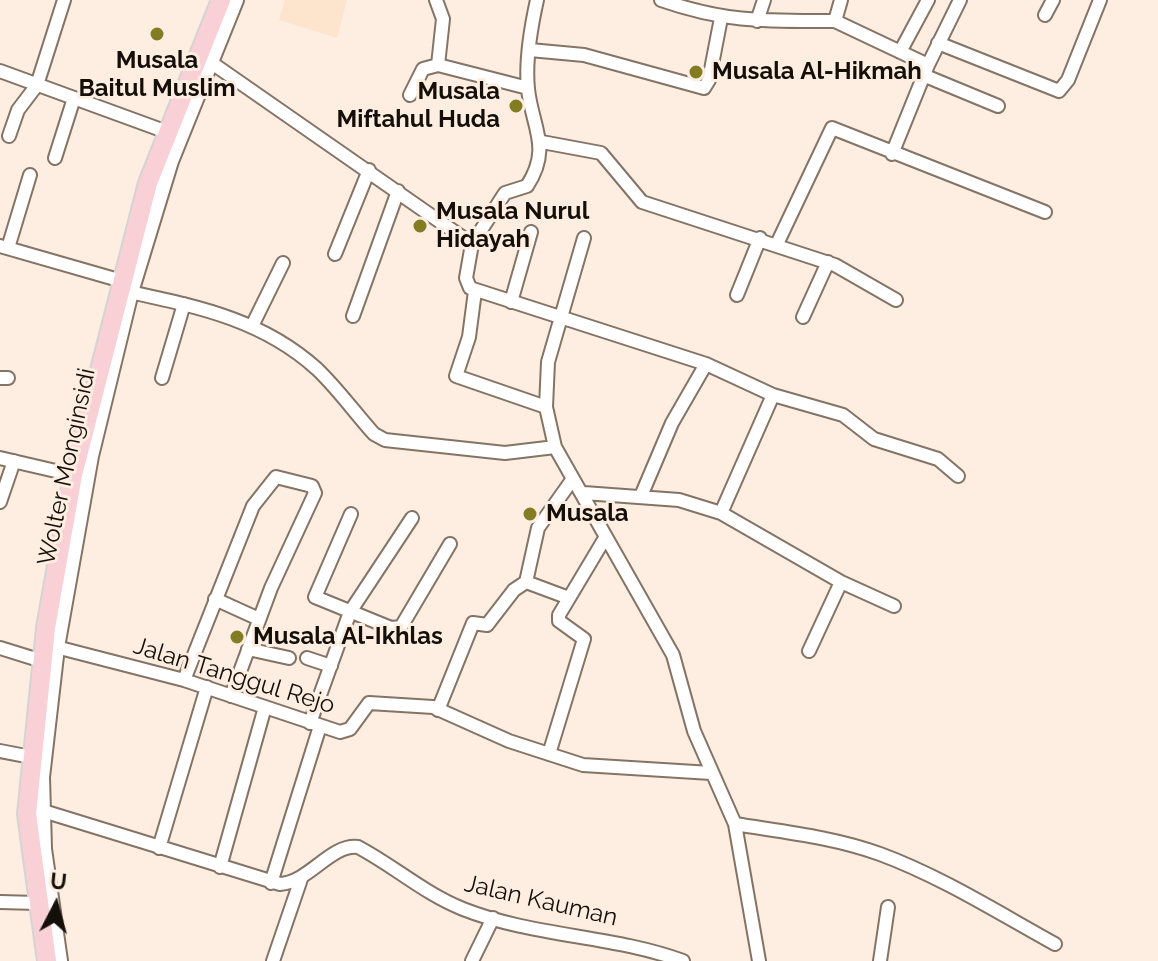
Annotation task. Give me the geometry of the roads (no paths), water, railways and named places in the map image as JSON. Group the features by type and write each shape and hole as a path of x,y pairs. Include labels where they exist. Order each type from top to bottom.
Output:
{"main road":[{"name":"Wolter Monginsidi","path":"59,961 40,810 56,647 90,456 148,183 221,0"},
{"name":"Wolter Monginsidi","path":"47,961 27,814 42,661 73,475 126,286 170,161 235,0"}],"street":[{"path":"9,136 18,110 37,85 64,0"},
{"path":"436,0 443,19 438,65"},
{"path":"537,0 528,88 542,142 527,186 505,193 472,244 466,284 475,291 563,316 706,364 773,395 843,415 874,439 938,459 958,476"},
{"path":"661,0 702,7 721,18 835,21 900,52 926,70 998,106"},
{"path":"757,21 764,0"},
{"path":"835,21 841,0"},
{"path":"900,52 928,0"},
{"path":"892,154 926,70 960,0"},
{"path":"1045,15 1053,0"},
{"path":"938,43 1059,91 1068,80 1100,0"},
{"path":"530,50 584,55 704,88 709,80 721,18"},
{"path":"209,61 472,244"},
{"path":"410,95 423,69 438,65 528,88"},
{"path":"0,71 167,132"},
{"path":"55,158 74,98"},
{"path":"777,244 832,128 1045,212"},
{"path":"542,142 601,153 642,202 828,262 896,300"},
{"path":"335,254 369,170"},
{"path":"30,175 4,247 252,326 289,347 317,370 374,434 405,442 505,453 555,447"},
{"path":"353,316 398,191"},
{"path":"511,302 531,232"},
{"path":"584,238 548,362 546,407 555,447 572,480 584,493 605,538 673,655 694,731 711,773 726,797 735,824 759,961"},
{"path":"737,295 760,238"},
{"path":"803,317 828,262"},
{"path":"252,326 283,263"},
{"path":"475,291 469,337 456,376 546,407"},
{"path":"162,378 184,304"},
{"path":"641,496 672,423 706,364"},
{"path":"721,513 773,395"},
{"path":"0,458 73,475"},
{"path":"0,502 14,461"},
{"path":"184,680 253,506 274,479 281,476 312,486 315,493 259,619 231,696"},
{"path":"438,710 473,623 487,625 514,590 526,582 536,533 572,480"},
{"path":"584,493 688,502 721,513 841,582 894,606"},
{"path":"351,514 315,595 317,600 391,628 401,627 450,544"},
{"path":"271,883 331,666 350,612 412,518"},
{"path":"549,754 583,641 559,621 569,598 605,538"},
{"path":"526,582 569,598"},
{"path":"809,651 841,582"},
{"path":"215,599 259,619"},
{"name":"Jalan Tanggul Rejo","path":"56,647 184,680 315,725 347,731 369,703 428,705 509,741 583,765 711,773"},
{"path":"0,648 42,661"},
{"path":"248,649 289,658"},
{"path":"307,658 331,666"},
{"path":"159,848 207,687"},
{"path":"220,867 265,707"},
{"path":"0,751 31,757"},
{"name":"Jalan Kauman","path":"40,810 271,883 301,879 343,849 358,847 444,900 493,918 640,946 676,960"},
{"path":"735,824 825,839 878,854 934,876 1055,944"},
{"path":"273,961 301,879"},
{"path":"0,902 37,903"},
{"path":"880,961 888,907"},
{"path":"472,961 493,918"}],"place":[{"name":"Musala Baitul Muslim","path":"157,34"},
{"name":"Musala Al-Hikmah","path":"696,72"},
{"name":"Musala Miftahul Huda","path":"516,106"},
{"name":"Musala Nurul Hidayah","path":"420,226"},
{"name":"Musala","path":"530,514"},
{"name":"Musala Al-Ikhlas","path":"237,637"}]}
